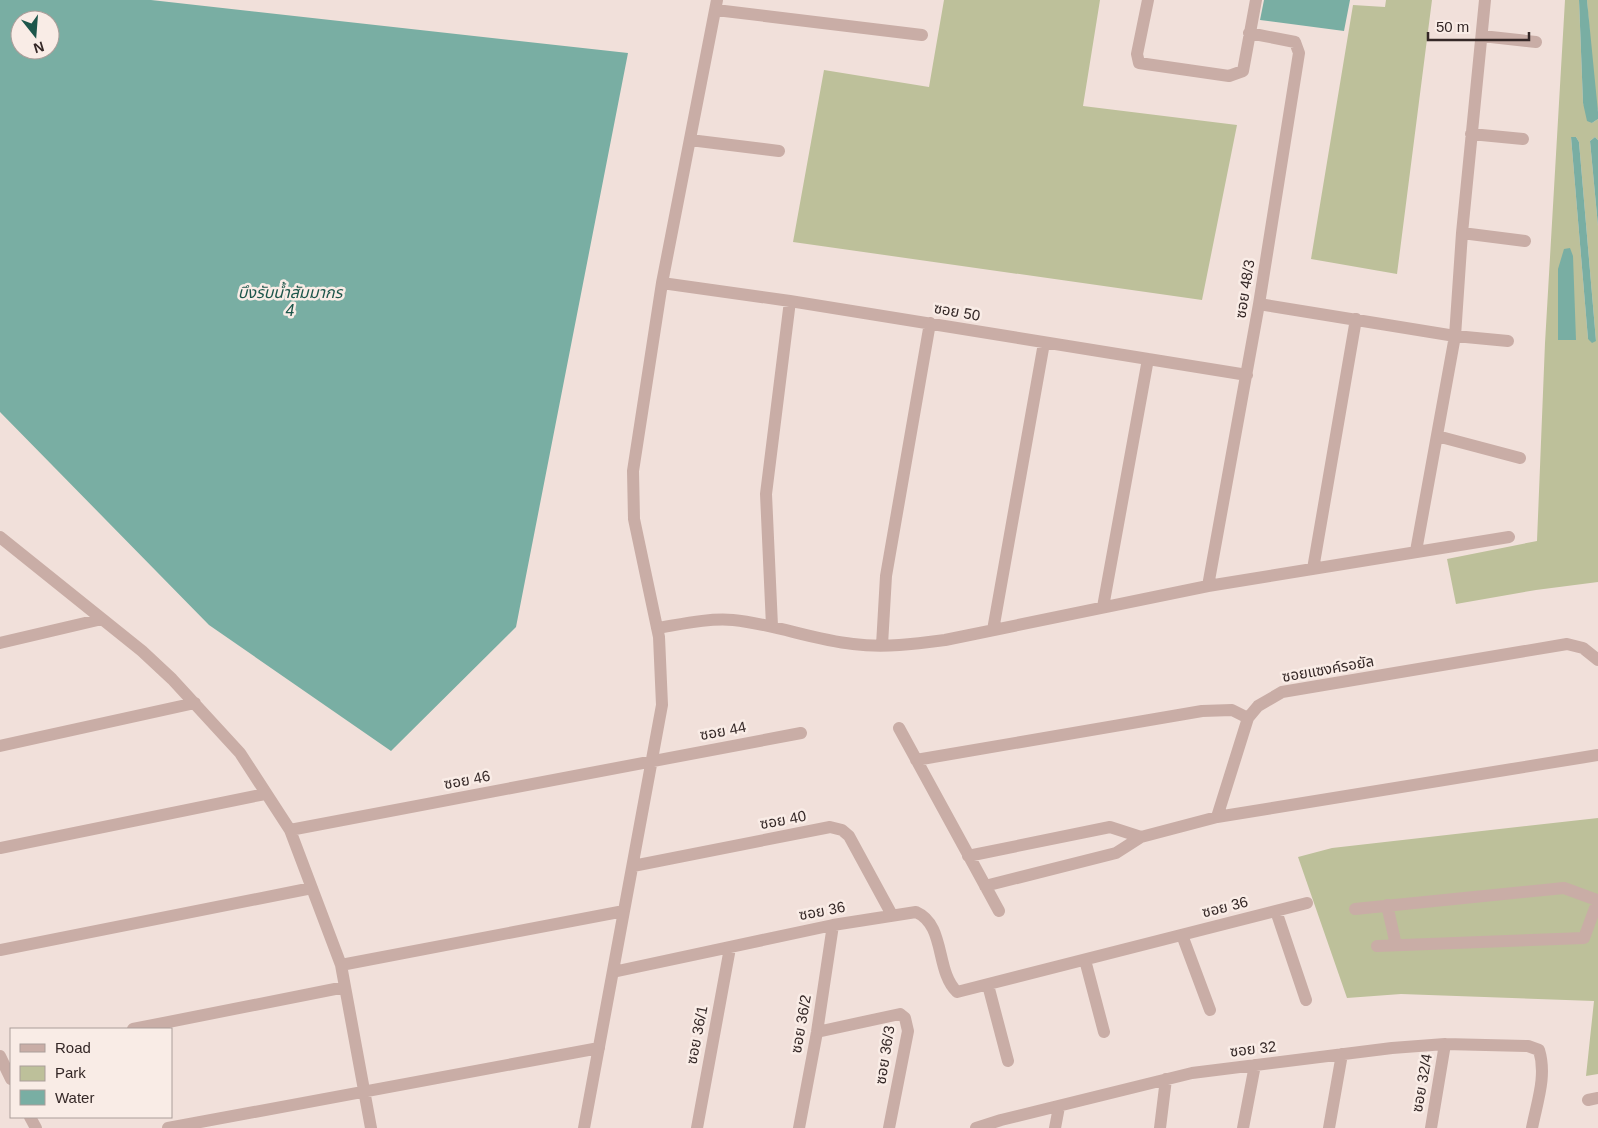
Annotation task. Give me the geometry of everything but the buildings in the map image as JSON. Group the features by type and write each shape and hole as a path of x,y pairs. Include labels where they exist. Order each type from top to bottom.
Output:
{"street":[{"path":"1148,0 1137,54 1137,59 1142,65 1229,76 1242,71 1256,0"},
{"path":"1416,551 1455,336 1462,233 1485,0"},
{"path":"584,1128 650,761 662,705 657,628 634,519 633,471 662,283 716,5 922,35"},
{"name":"ซอย 48/3","path":"1208,586 1247,375 1299,53 1296,42 1249,33"},
{"path":"1482,36 1536,42"},
{"path":"1471,134 1523,139"},
{"path":"690,140 779,152"},
{"path":"1462,233 1526,240"},
{"name":"ซอย 50","path":"662,283 930,323 1247,375"},
{"path":"772,626 766,494 790,301"},
{"path":"1259,304 1455,336 1508,341"},
{"path":"1313,569 1356,319"},
{"path":"882,645 886,576 930,323"},
{"path":"993,630 1044,343"},
{"path":"1103,607 1148,359"},
{"path":"1437,436 1520,458"},
{"path":"657,628 712,620 732,620 772,626 853,644 882,645 938,641 1208,586 1509,537"},
{"path":"1,539 142,651 195,703 240,753 290,830 342,965 371,1128"},
{"path":"0,643 102,619"},
{"name":"ซอยแซงค์รอยัล","path":"1217,817 1248,718 1258,706 1282,692 1567,644 1597,654"},
{"path":"0,746 195,703"},
{"path":"916,760 1202,711 1232,710 1248,718"},
{"path":"898,728 999,911"},
{"name":"ซอย 44","path":"650,761 801,732"},
{"path":"985,886 1116,852 1141,837 1217,817 1598,755"},
{"name":"ซอย 46","path":"290,830 650,761"},
{"path":"0,848 265,794"},
{"name":"ซอย 40","path":"632,866 830,827 842,830 849,836 892,915"},
{"path":"968,856 1110,827 1141,837"},
{"path":"0,950 312,888"},
{"path":"1355,908 1564,888 1597,900 1584,938 1377,946"},
{"name":"ซอย 36","path":"613,972 834,925 916,912 925,916 931,924 948,979 957,992 1306,903"},
{"path":"1387,906 1396,945"},
{"path":"342,965 624,911"},
{"path":"1276,911 1306,1000"},
{"name":"ซอย 36/2","path":"799,1128 834,925"},
{"path":"1182,935 1210,1010"},
{"name":"ซอย 36/1","path":"697,1128 730,948"},
{"path":"1085,960 1104,1032"},
{"path":"988,985 1008,1060"},
{"path":"138,1028 345,987"},
{"name":"ซอย 36/3","path":"817,1032 900,1014 905,1018 908,1030 889,1128"},
{"name":"ซอย 32","path":"976,1128 1166,1079 1342,1054 1445,1044 1528,1046 1539,1050 1543,1074 1532,1128"},
{"name":"ซอย 32/4","path":"1431,1128 1445,1044"},
{"path":"168,1128 599,1048"},
{"path":"1329,1128 1342,1054"},
{"path":"0,1056 10,1077"},
{"path":"1243,1128 1255,1065"},
{"path":"1160,1128 1166,1079"},
{"path":"1055,1128 1058,1107"}],"green space":[{"path":"944,0 1100,0 1083,106 1237,125 1202,300 793,242 824,70 929,87"},
{"path":"1386,0 1432,0 1397,274 1311,259 1353,5 1385,7"},
{"path":"1565,0 1579,0 1583,103 1592,123 1598,119 1598,140 1595,137 1590,141 1598,226 1598,582 1536,590 1456,604 1447,559 1537,541 1545,343","holes":["1571,137 1576,137 1579,142 1596,341 1588,339"]},
{"path":"1587,0 1598,0 1598,112 1595,102"},
{"path":"1598,818 1598,1074 1586,1076 1594,1001 1401,994 1347,998 1298,857 1332,848"}],"water":[{"name":"บึงรับน้ำสัมมากร 4","path":"0,0 151,0 628,53 516,627 391,751 209,625 0,412"},
{"path":"1264,0 1350,0 1344,31 1260,20"},
{"path":"1579,0 1587,0 1598,112 1598,119 1592,123 1587,121 1583,103"},
{"path":"1571,137 1576,137 1579,142 1596,341 1592,343 1588,339"},
{"path":"1595,137 1598,140 1598,226 1590,141"},
{"path":"1570,248 1573,256 1576,340 1558,340 1558,269 1564,249"}]}
